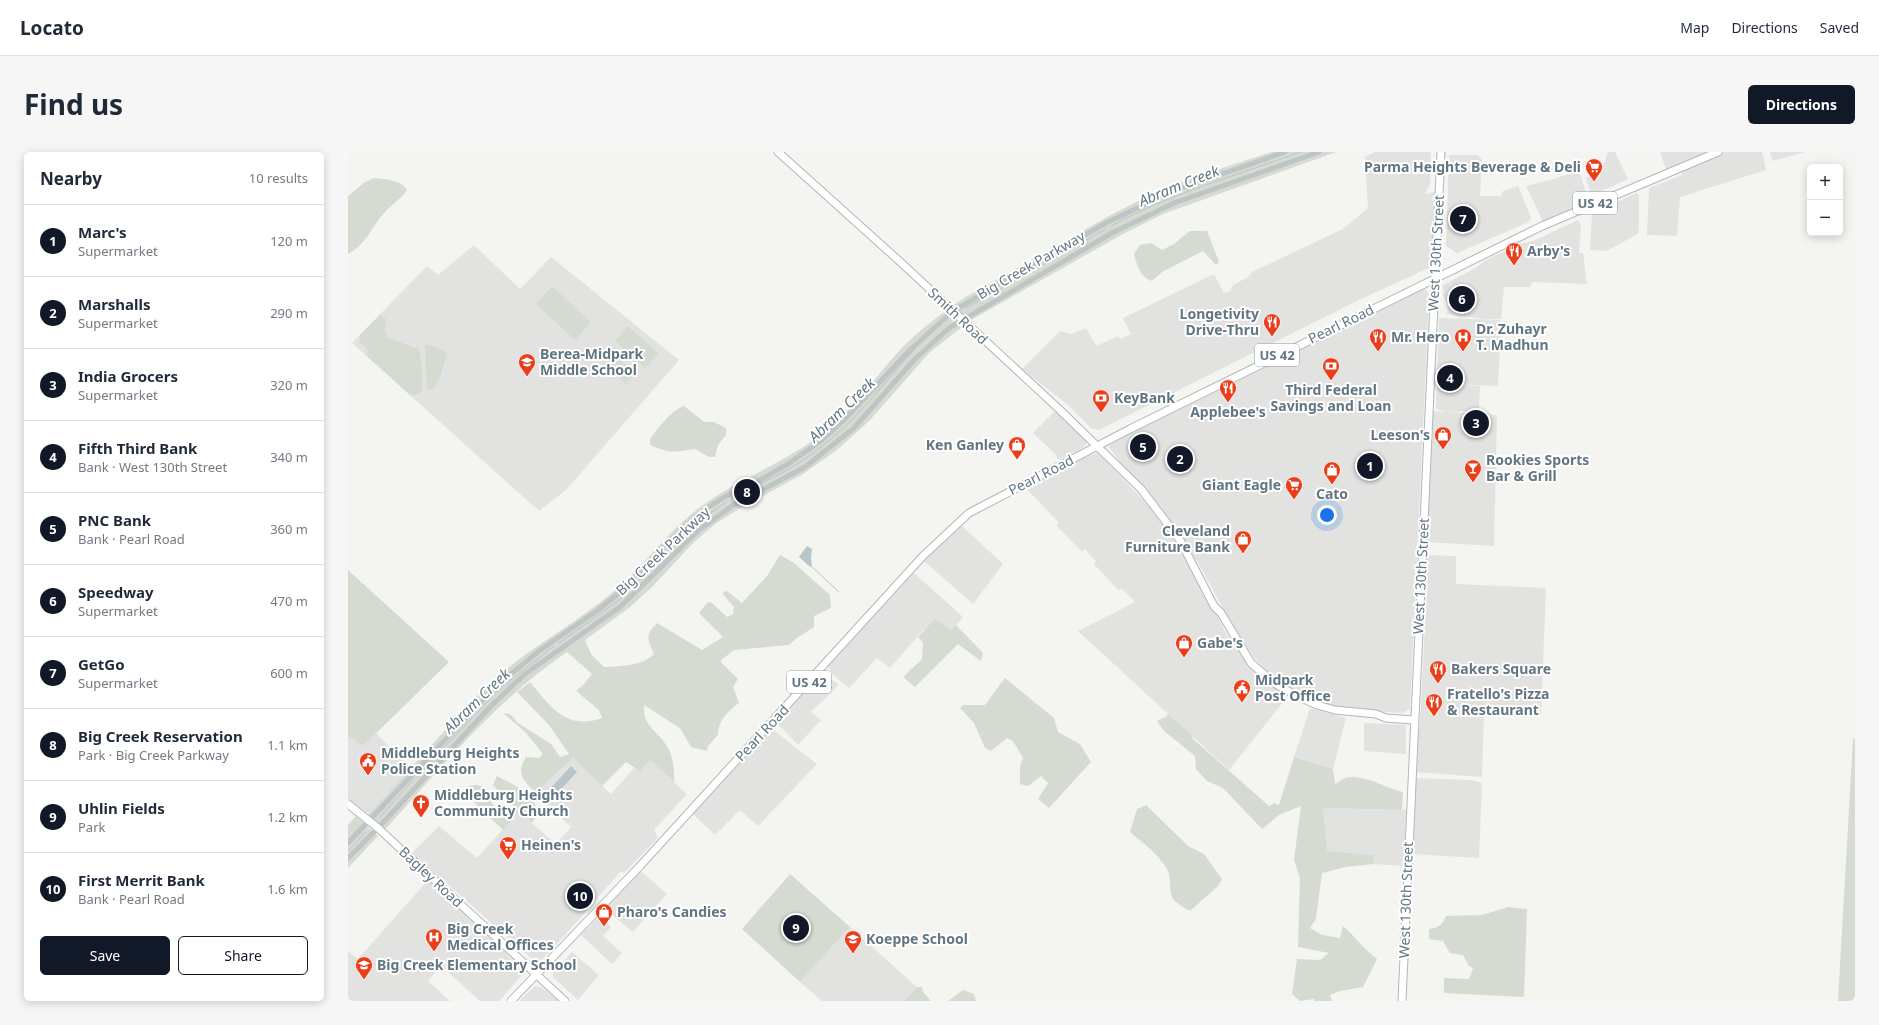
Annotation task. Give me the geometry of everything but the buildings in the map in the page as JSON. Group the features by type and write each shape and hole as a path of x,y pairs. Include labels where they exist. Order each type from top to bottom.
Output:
{"main road":[{"name":"Smith Road","path":"778,152 953,311 1098,446 1134,484 1180,540 1196,567 1214,606 1220,613 1251,663 1274,683 1317,705 1350,713 1413,720"},
{"name":"West 130th Street","path":"1402,1001 1413,720 1441,152"},
{"name":"Pearl Road","path":"511,1001 640,866 937,542 974,510 1435,277 1560,217 1718,152"},
{"name":"Bagley Road","path":"348,804 378,828 565,1001"}],"street":[{"name":"Big Creek Parkway","path":"348,843 369,822 412,773 493,689 539,651 610,601 647,566 682,529 704,510 726,496 770,475 822,440 846,418 910,350 953,311 1106,223 1173,191 1285,152"},
{"name":"Big Creek Parkway","path":"348,858 378,828 492,705 525,674 620,607 699,530 731,506 805,467 854,428 925,349 961,319 1112,233 1174,203 1319,152"},
{"path":"726,496 731,506"},
{"path":"412,773 420,781"}],"shaded area":[{"path":"1272,152 1336,152 1163,214 1121,235 971,320 930,352 870,420 838,449 803,474 740,508 715,524 693,543 653,586 629,608 585,640 591,654 604,667 631,665 644,661 654,654 648,637 650,631 657,623 702,650 723,637 699,613 707,603 711,602 727,617 733,614 734,607 722,593 727,591 742,603 767,576 780,555 794,563 830,595 831,608 814,616 814,627 789,645 734,650 720,661 738,679 733,687 739,703 724,717 719,726 718,735 708,746 707,751 691,747 680,728 644,705 644,712 648,724 670,751 674,782 650,760 640,771 626,762 602,786 573,758 535,793 527,784 521,773 521,768 526,757 539,758 543,754 526,733 503,713 510,714 518,723 551,744 560,757 569,754 549,725 517,692 530,682 552,707 569,719 589,721 602,718 599,710 576,691 592,674 567,652 541,671 516,692 492,714 469,737 382,833 365,818 462,712 503,672 530,651 600,603 624,582 687,517 699,508 729,488 808,444 823,433 844,414 907,343 922,329 947,310 964,298 1109,216 1152,194 1192,178"},
{"path":"1375,152 1431,152 1430,184 1425,194 1436,192 1433,266 1359,300 1099,430 1091,428 1068,405 1022,369 1060,331 1072,334 1086,328 1096,346 1118,336 1120,339 1131,334 1123,318 1214,274 1224,293 1230,291 1233,285 1248,277 1252,272 1343,229 1368,208 1365,157"},
{"path":"1608,152 1615,152 1628,179 1591,196 1586,178 1604,170 1603,166"},
{"path":"1660,152 1712,152 1666,169"},
{"path":"1724,152 1762,152 1766,170 1680,197 1677,236 1647,235 1649,188 1682,175 1682,168"},
{"path":"1770,152 1806,152 1772,161"},
{"path":"1449,155 1478,155 1482,160 1480,196 1501,196 1503,191 1518,186 1531,217 1529,222 1457,253 1446,246"},
{"path":"1579,170 1589,203 1543,222 1526,186 1554,179"},
{"path":"374,178 397,182 407,190 380,217 360,246 348,254 348,196 365,182"},
{"path":"1636,193 1639,195 1638,234 1606,251 1590,250 1592,214"},
{"path":"1578,220 1581,225 1579,253 1583,253 1587,284 1532,282 1530,287 1504,287 1501,319 1484,319 1447,314 1448,305 1443,295 1443,285 1474,269 1486,260 1520,244 1533,241"},
{"path":"1190,231 1207,231 1219,262 1216,265 1203,251 1162,272 1152,281 1142,274 1134,254 1140,245 1151,243 1162,250 1174,244"},
{"name":"Berea-Midpark Middle School","path":"474,245 520,289 551,257 679,360 566,490 539,511 352,343 427,266 438,275"},
{"path":"552,286 591,322 575,340 536,304"},
{"path":"1423,288 1427,290 1429,297 1410,709 1402,713 1342,709 1297,693 1268,672 1253,656 1233,627 1200,566 1170,520 1109,447 1111,444 1147,425"},
{"path":"380,315 386,319 385,329 388,338 419,349 422,366 422,391 419,394 410,395 367,356 368,350 359,341 360,335"},
{"path":"1439,318 1500,320 1498,386 1441,384 1480,386 1479,409 1476,411 1446,412 1436,409"},
{"path":"628,326 659,354 645,368 615,341"},
{"path":"425,345 436,346 447,353 440,378 434,389 427,390"},
{"path":"613,352 619,357 613,364 619,358 624,363 614,373 603,364"},
{"path":"625,363 630,368 626,374 631,369 636,373 626,384 615,374"},
{"path":"684,406 704,422 714,422 726,428 726,435 718,445 715,457 709,457 695,449 672,452 650,445 650,439 665,420"},
{"path":"1056,410 1087,443 1083,448 1058,460 1056,455 1033,433"},
{"path":"1432,411 1497,415 1494,546 1427,542"},
{"path":"1098,453 1145,502 1170,534 1200,581 1225,631 1247,662 1247,666 1287,697 1229,770 1078,631 1135,602 1121,588 1119,591 1094,564 1096,561 1085,549 1082,552 1057,526 1059,523 1025,487 1084,457"},
{"path":"960,524 1003,564 973,604 924,561"},
{"path":"807,546 812,549 812,565 810,567 799,557"},
{"path":"1426,555 1456,556 1456,584 1546,588 1541,715 1484,713 1482,777 1415,772 1417,738 1420,725 1427,583 1425,583"},
{"path":"348,570 449,662 363,746 348,736"},
{"path":"914,573 963,617 951,631 924,629 890,668 877,658 849,688 832,674 828,666"},
{"path":"935,619 951,631 956,625 983,653 981,661 958,644 915,687 903,677 922,659 923,643 918,637"},
{"path":"822,673 839,685 811,712 821,720 798,745 778,724 778,721"},
{"path":"1005,678 1054,718 1058,732 1080,744 1091,762 1049,808 1038,799 1048,783 1041,776 1028,786 1020,784 1020,767 1023,758 1013,741 1007,738 991,751 985,748 974,723 960,708 963,705 985,705"},
{"path":"1310,708 1346,718 1333,769 1294,757"},
{"path":"1168,714 1193,736 1192,738 1269,806 1274,803 1279,805 1294,757 1333,769 1335,784 1346,778 1357,777 1403,792 1402,810 1323,808 1327,851 1374,855 1373,864 1346,867 1322,873 1316,919 1310,928 1322,935 1340,938 1343,926 1367,951 1377,959 1363,987 1340,991 1330,995 1332,1001 1314,1001 1314,999 1300,1001 1292,994 1297,959 1320,960 1329,953 1298,947 1300,878 1294,860 1301,806 1279,815 1262,829 1223,788 1207,781 1196,769 1195,756 1164,731 1157,721 1166,717"},
{"path":"1364,723 1406,725 1406,754 1364,751"},
{"path":"772,729 817,764 758,826 740,810 715,835 693,814 769,730"},
{"path":"376,733 413,770 372,813 366,812 348,799 348,736 363,746"},
{"path":"1853,739 1855,739 1855,1001 1838,1001"},
{"path":"573,758 611,794 635,767 650,760 687,794 654,830 658,838 624,873 621,871 540,962 535,962 441,878 439,879 411,854 439,826 477,858 519,812 556,844 571,827 535,793"},
{"path":"571,766 577,772 551,800 546,796 546,793"},
{"path":"497,776 520,789 533,800 536,807 536,815 532,823 519,812 503,830 464,793 467,787 475,785 481,786 494,806 509,819 517,810 493,785"},
{"path":"1416,778 1471,780 1482,783 1479,858 1413,854"},
{"path":"1146,805 1188,846 1204,854 1222,879 1218,886 1190,911 1178,904 1171,895 1169,873 1159,858 1130,832 1137,809"},
{"path":"1323,808 1406,810 1404,866 1373,864 1374,855 1326,851"},
{"path":"356,816 378,836 348,868 348,825"},
{"path":"641,871 667,894 633,932 605,909"},
{"path":"790,874 850,927 800,982 742,929"},
{"path":"428,880 495,941 524,973 499,1001 480,1001 441,966 428,981 450,1001 348,1001 348,951 358,959"},
{"path":"1508,907 1527,909 1524,997 1444,993 1444,978 1469,979 1473,968 1469,966 1463,955 1450,953 1443,941 1429,939 1429,929 1440,926 1446,916 1482,915"},
{"path":"600,916 611,927 603,936 622,953 612,964 581,935"},
{"name":"Koeppe School","path":"850,927 917,987 904,1001 822,1001 800,982"},
{"path":"572,952 599,975 578,1000 553,977 553,973"},
{"path":"535,986 541,987 559,1001 519,1001"},
{"path":"917,987 922,987 923,992 931,1001 904,1001"},
{"path":"963,990 974,994 976,1001 948,1001"}],"waterway":[{"name":"Abram Creek","path":"1111,226 1134,214 1180,194 1300,152"},
{"name":"Abram Creek","path":"966,308 1106,229"},
{"name":"Abram Creek","path":"752,487 796,465 836,435 848,424 916,348"},
{"name":"Abram Creek","path":"732,498 744,491"},
{"name":"Abram Creek","path":"559,643 618,601 693,525 726,502"},
{"path":"811,566 839,592"},
{"name":"Abram Creek","path":"419,774 498,690 553,647"},
{"name":"Abram Creek","path":"380,817 414,779"},
{"name":"Abram Creek","path":"348,851 366,832"}],"place":[{"name":"Parma Heights Beverage & Deli","path":"1594,182"},
{"name":"GetGo","path":"1463,219"},
{"name":"Arby's","path":"1514,266"},
{"name":"Speedway","path":"1462,299"},
{"name":"Longetivity Drive-Thru","path":"1272,337"},
{"name":"Mr. Hero","path":"1378,352"},
{"name":"Dr. Zuhayr T. Madhun","path":"1463,352"},
{"name":"Berea-Midpark Middle School","path":"527,377"},
{"name":"Fifth Third Bank","path":"1450,378"},
{"name":"Third Federal Savings and Loan","path":"1331,381"},
{"name":"Applebee's","path":"1228,403"},
{"name":"KeyBank","path":"1101,413"},
{"name":"India Grocers","path":"1476,423"},
{"name":"PNC Bank","path":"1143,447"},
{"name":"Leeson's","path":"1443,450"},
{"name":"Marshalls","path":"1180,459"},
{"name":"Ken Ganley","path":"1017,460"},
{"name":"Marc's","path":"1370,466"},
{"name":"Rookies Sports Bar & Grill","path":"1473,483"},
{"name":"Cato","path":"1332,485"},
{"name":"Big Creek Reservation","path":"747,492"},
{"name":"Giant Eagle","path":"1294,500"},
{"name":"Cleveland Furniture Bank","path":"1243,554"},
{"name":"Gabe's","path":"1184,658"},
{"name":"Bakers Square","path":"1438,684"},
{"name":"Midpark Post Office","path":"1242,703"},
{"name":"Fratello's Pizza & Restaurant","path":"1434,717"},
{"name":"Middleburg Heights Police Station","path":"368,776"},
{"name":"Middleburg Heights Community Church","path":"421,818"},
{"name":"Heinen's","path":"508,860"},
{"name":"First Merrit Bank","path":"580,896"},
{"name":"Pharo's Candies","path":"604,927"},
{"name":"Uhlin Fields","path":"796,928"},
{"name":"Big Creek Medical Offices","path":"434,952"},
{"name":"Koeppe School","path":"853,954"},
{"name":"Big Creek Elementary School","path":"364,980"}]}
